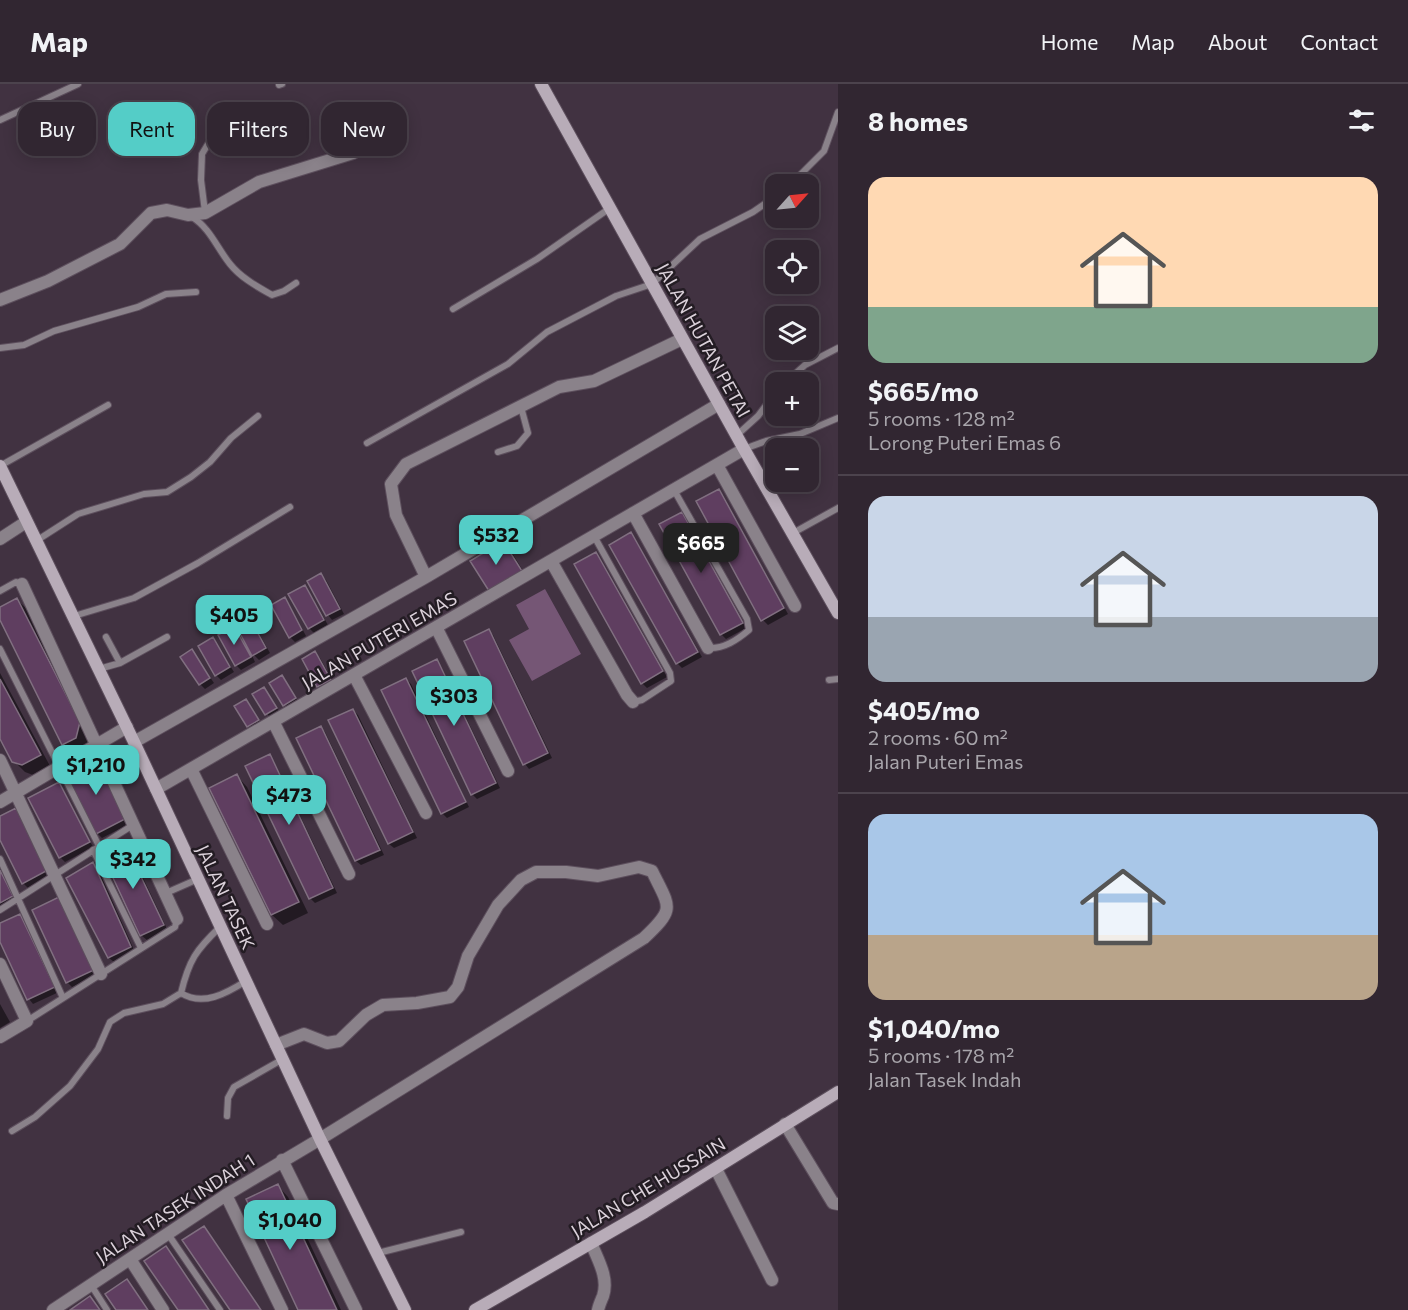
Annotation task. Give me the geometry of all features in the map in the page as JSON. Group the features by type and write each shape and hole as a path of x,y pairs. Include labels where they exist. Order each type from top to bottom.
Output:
{"main road":[{"name":"JALAN HUTAN PETAI","path":"541,84 744,450 838,613"},
{"name":"JALAN TASEK","path":"0,466 127,727 320,1139 405,1310"},
{"name":"JALAN CHE HUSSAIN","path":"475,1310 716,1169 838,1092"}],"street":[{"path":"0,300 48,281 120,244 151,213 167,210 188,215 205,213 259,182 343,156"},
{"path":"426,576 396,515 391,484 406,464 559,387 594,381 682,339"},
{"path":"134,742 426,576 719,404"},
{"name":"JALAN PUTERI EMAS","path":"156,789 744,450"},
{"path":"717,465 795,606"},
{"path":"633,513 708,648"},
{"path":"0,538 26,522"},
{"path":"551,561 633,702"},
{"path":"22,584 177,919"},
{"path":"436,627 508,771"},
{"path":"354,675 426,813"},
{"path":"274,723 349,874"},
{"path":"0,802 127,727"},
{"path":"0,760 101,974"},
{"path":"191,770 267,924"},
{"name":"JALAN TASEK INDAH 1","path":"53,1310 226,1195 644,938 664,919 667,903 652,871 639,867 598,876 566,872 536,872 521,880 498,905 468,956 458,987 450,997 417,1003 383,1005 366,1015 339,1041 327,1043 304,1034 276,1045"},
{"path":"0,1037 27,1021 1,969"},
{"path":"785,1124 823,1188 833,1203 838,1204"},
{"path":"282,1160 356,1310"},
{"path":"716,1169 772,1280"},
{"path":"226,1195 282,1310"},
{"path":"591,1243 602,1269 604,1281 603,1295 598,1310"},
{"path":"130,1258 163,1310"}],"lane":[{"path":"0,120 78,84"},
{"path":"801,174 824,151 838,112"},
{"path":"205,213 201,180 202,154 207,145"},
{"path":"367,443 508,364 547,332 616,296 652,284 700,239 765,204"},
{"path":"453,309 537,259 610,208"},
{"path":"188,215 202,224 231,266 258,287 272,295 284,291 296,282"},
{"path":"0,348 24,345 54,331 138,307 166,294 196,292"},
{"path":"797,372 805,365 838,348"},
{"path":"0,466 108,405"},
{"path":"498,453 517,446 528,432 520,406"},
{"path":"736,435 765,407"},
{"path":"36,541 78,514 144,494 167,492 210,462 231,438 258,416"},
{"path":"744,450 766,441 800,434 838,418"},
{"path":"674,490 747,619 748,630 742,636 719,648 708,648"},
{"path":"73,617 134,598 198,563 290,507"},
{"path":"792,533 838,508"},
{"path":"594,536 670,673 671,681 642,700 633,702"},
{"path":"0,591 16,582 22,584"},
{"path":"106,637 120,663"},
{"path":"99,669 120,663 167,637"},
{"path":"0,649 60,767 141,948"},
{"path":"829,680 838,679"},
{"path":"0,910 133,825"},
{"path":"0,859 63,998"},
{"path":"165,894 198,879"},
{"path":"27,1021 175,927 177,919"},
{"path":"12,1131 35,1117 70,1086 98,1049 110,1022 124,1013 163,1004 180,993 190,962 202,944 221,927"},
{"path":"180,993 201,999 224,995 246,981"},
{"path":"227,1116 228,1098 234,1087 282,1059"},
{"path":"378,1253 461,1232"},
{"path":"168,1233 220,1310"},
{"path":"90,1285 107,1310"}],"shaded area":[{"path":"545,589 581,654 532,681 509,640 529,629 516,605"}],"building":[{"path":"719,489 784,608 761,621 696,501"},
{"path":"682,512 743,623 720,635 659,524"},
{"path":"631,532 698,652 676,664 609,545"},
{"path":"503,541 522,571 489,591 470,561"},
{"path":"596,552 663,671 641,684 574,564"},
{"path":"321,573 340,609 326,616 307,581"},
{"path":"305,585 324,620 308,629 288,594"},
{"path":"285,597 302,630 289,638 271,605"},
{"path":"17,598 80,722 76,738 62,745 0,620 0,607"},
{"path":"248,615 266,648 252,656 234,622"},
{"path":"234,626 251,657 235,666 218,635"},
{"path":"489,629 548,753 523,765 464,641"},
{"path":"213,637 230,667 215,676 198,646"},
{"path":"192,649 210,678 199,685 180,657"},
{"path":"315,651 331,680 317,687 302,659"},
{"path":"437,659 496,783 471,795 412,671"},
{"path":"282,675 296,698 283,706 269,683"},
{"path":"406,678 466,802 441,814 381,690"},
{"path":"0,679 41,755 22,765 12,762 0,739"},
{"path":"264,687 277,708 265,715 252,694"},
{"path":"246,699 259,720 247,727 234,706"},
{"path":"353,709 413,832 388,844 328,720"},
{"path":"321,726 380,850 355,861 296,738"},
{"path":"270,754 333,888 309,899 245,766"},
{"path":"96,758 127,818 96,834 65,773"},
{"path":"237,774 299,902 271,915 209,788"},
{"path":"59,782 90,842 59,858 28,798"},
{"path":"16,808 48,870 22,884 0,840 0,816"},
{"path":"125,843 164,925 140,936 102,854"},
{"path":"93,862 131,947 108,958 66,878"},
{"path":"0,870 13,896 0,903"},
{"path":"59,897 94,970 66,983 32,910"},
{"path":"20,914 55,987 27,1000 0,942 0,923"},
{"path":"278,1184 337,1310 298,1310 246,1199"},
{"path":"204,1226 261,1310 230,1310 182,1240"},
{"path":"166,1246 209,1310 178,1310 144,1261"},
{"path":"127,1279 148,1310 116,1310 105,1294"},
{"path":"90,1296 100,1310 70,1310"}]}
